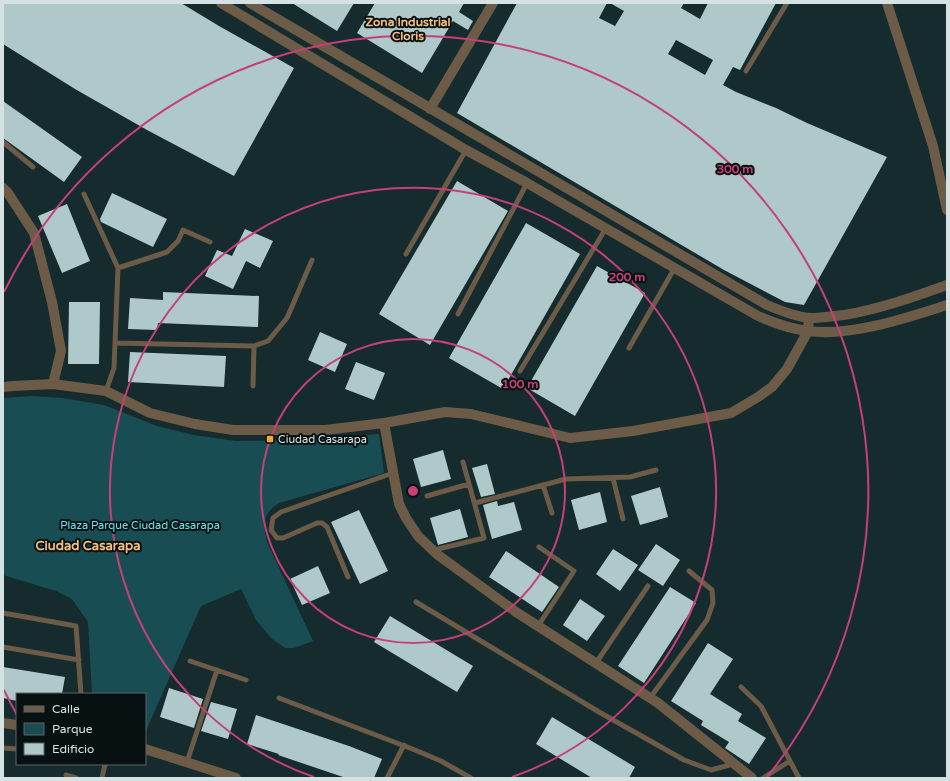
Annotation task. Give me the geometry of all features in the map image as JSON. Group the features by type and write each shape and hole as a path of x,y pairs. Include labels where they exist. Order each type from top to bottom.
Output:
{"street":[{"path":"221,3 466,150 527,183 758,316 775,323 808,331 847,330 907,318 947,305"},
{"path":"430,109 493,3"},
{"path":"887,3 933,146 947,210"},
{"path":"252,4 767,305 786,313 809,318 825,318 861,312 894,303 947,285"},
{"path":"3,188 8,193 34,233 52,302 61,351 54,384"},
{"path":"3,387 54,384 106,391 150,413 195,424 233,430 325,430 384,423 445,412 471,414 570,438 633,431 731,413 772,387 787,368 808,331 809,318"},
{"path":"384,423 398,504 418,536 434,550 516,612 650,698 752,778"},
{"path":"3,724 16,725"},
{"path":"146,749 236,778"}],"lane":[{"path":"746,71 787,3"},
{"path":"3,142 33,167"},
{"path":"406,254 466,150"},
{"path":"458,314 527,183"},
{"path":"84,194 118,268 114,368 106,391"},
{"path":"520,371 606,228"},
{"path":"118,268 167,252 178,241 183,230 210,242"},
{"path":"115,343 254,346 268,341 287,318 312,260"},
{"path":"629,348 674,269"},
{"path":"254,346 254,386"},
{"path":"434,550 484,538 463,462"},
{"path":"474,503 566,479 630,477 656,470"},
{"path":"348,577 327,527 322,523 317,523 283,538 277,538 272,530 273,518 281,512 393,473"},
{"path":"613,478 623,519"},
{"path":"427,496 469,484"},
{"path":"543,485 552,513"},
{"path":"538,626 574,571 539,547"},
{"path":"650,698 707,620 713,603 712,590 689,571"},
{"path":"596,663 648,586"},
{"path":"416,602 592,708 684,760 711,770 735,764"},
{"path":"3,613 76,626 81,693"},
{"path":"3,647 79,660"},
{"path":"190,661 246,680"},
{"path":"187,762 217,670"},
{"path":"741,687 761,706 800,778"},
{"path":"279,698 404,745 441,761 471,778"},
{"path":"387,778 404,745"},
{"path":"3,748 16,749"},
{"path":"763,778 790,761"},
{"path":"102,778 105,765"},
{"path":"66,775 76,778"}],"green space":[{"name":"Plaza Parque Ciudad Casarapa","path":"31,396 63,398 104,405 157,426 194,435 236,441 313,440 379,434 384,473 279,503 269,511 265,520 267,542 313,641 294,648 285,648 272,639 256,620 241,589 201,606 146,731 146,693 92,693 88,622 72,599 56,591 3,575 3,398"}],"building":[{"path":"3,3 181,3 294,68 234,176 147,130 75,89 3,44"},
{"path":"292,3 354,3 337,31"},
{"path":"375,3 464,3 459,12 473,21 468,30 453,21 422,73 357,33"},
{"path":"517,3 607,3 599,18 615,26 624,11 610,3 684,3 681,8 700,19 708,3 776,3 740,70 733,67 723,85 887,157 804,305 785,302 724,270 457,113","holes":["676,40 713,60 705,75 668,54"]},
{"path":"3,101 82,157 64,182 3,138"},
{"path":"457,181 508,211 430,345 379,314"},
{"path":"112,193 167,219 153,247 101,222 100,219"},
{"path":"67,204 90,261 62,273 38,216"},
{"path":"526,223 580,254 503,389 449,358"},
{"path":"245,229 273,241 260,268 246,261 233,289 205,276 217,250 232,256"},
{"path":"597,266 645,293 575,416 527,388"},
{"path":"163,292 259,296 258,327 158,323 157,330 128,329 130,298 163,300"},
{"path":"69,302 100,302 99,364 68,364"},
{"path":"320,332 347,344 335,372 308,360"},
{"path":"130,352 226,356 224,387 128,382"},
{"path":"356,362 385,373 374,400 345,389"},
{"path":"443,450 451,479 421,487 413,459"},
{"path":"487,464 495,494 481,497 472,468"},
{"path":"660,487 668,517 640,525 631,496"},
{"path":"600,492 607,522 579,530 571,500"},
{"path":"497,501 498,506 514,502 522,530 492,539 483,505"},
{"path":"460,509 468,537 438,545 430,518"},
{"path":"359,510 388,571 360,584 331,522"},
{"path":"656,544 680,560 663,586 638,570"},
{"path":"613,549 638,565 620,591 596,574"},
{"path":"506,551 559,587 542,612 489,577"},
{"path":"318,566 330,593 302,605 290,579"},
{"path":"670,587 696,603 644,683 618,666"},
{"path":"580,599 605,616 587,641 563,625"},
{"path":"390,616 473,666 457,692 374,642"},
{"path":"708,643 733,659 710,694 742,714 738,721 766,738 749,764 725,748 729,742 701,725 703,721 671,701"},
{"path":"3,667 65,677 62,693 16,693 16,701 3,698"},
{"path":"169,688 203,699 194,728 160,717"},
{"path":"211,702 237,709 228,739 201,731"},
{"path":"256,715 349,746 382,759 374,778 346,778 247,744"},
{"path":"552,717 635,767 629,778 592,778 536,744"}],"place":[{"name":"Ciudad Casarapa","path":"270,439"}],"district":[{"name":"Zona Industrial Cloris","path":"408,29"},
{"name":"Ciudad Casarapa","path":"88,545"}]}
